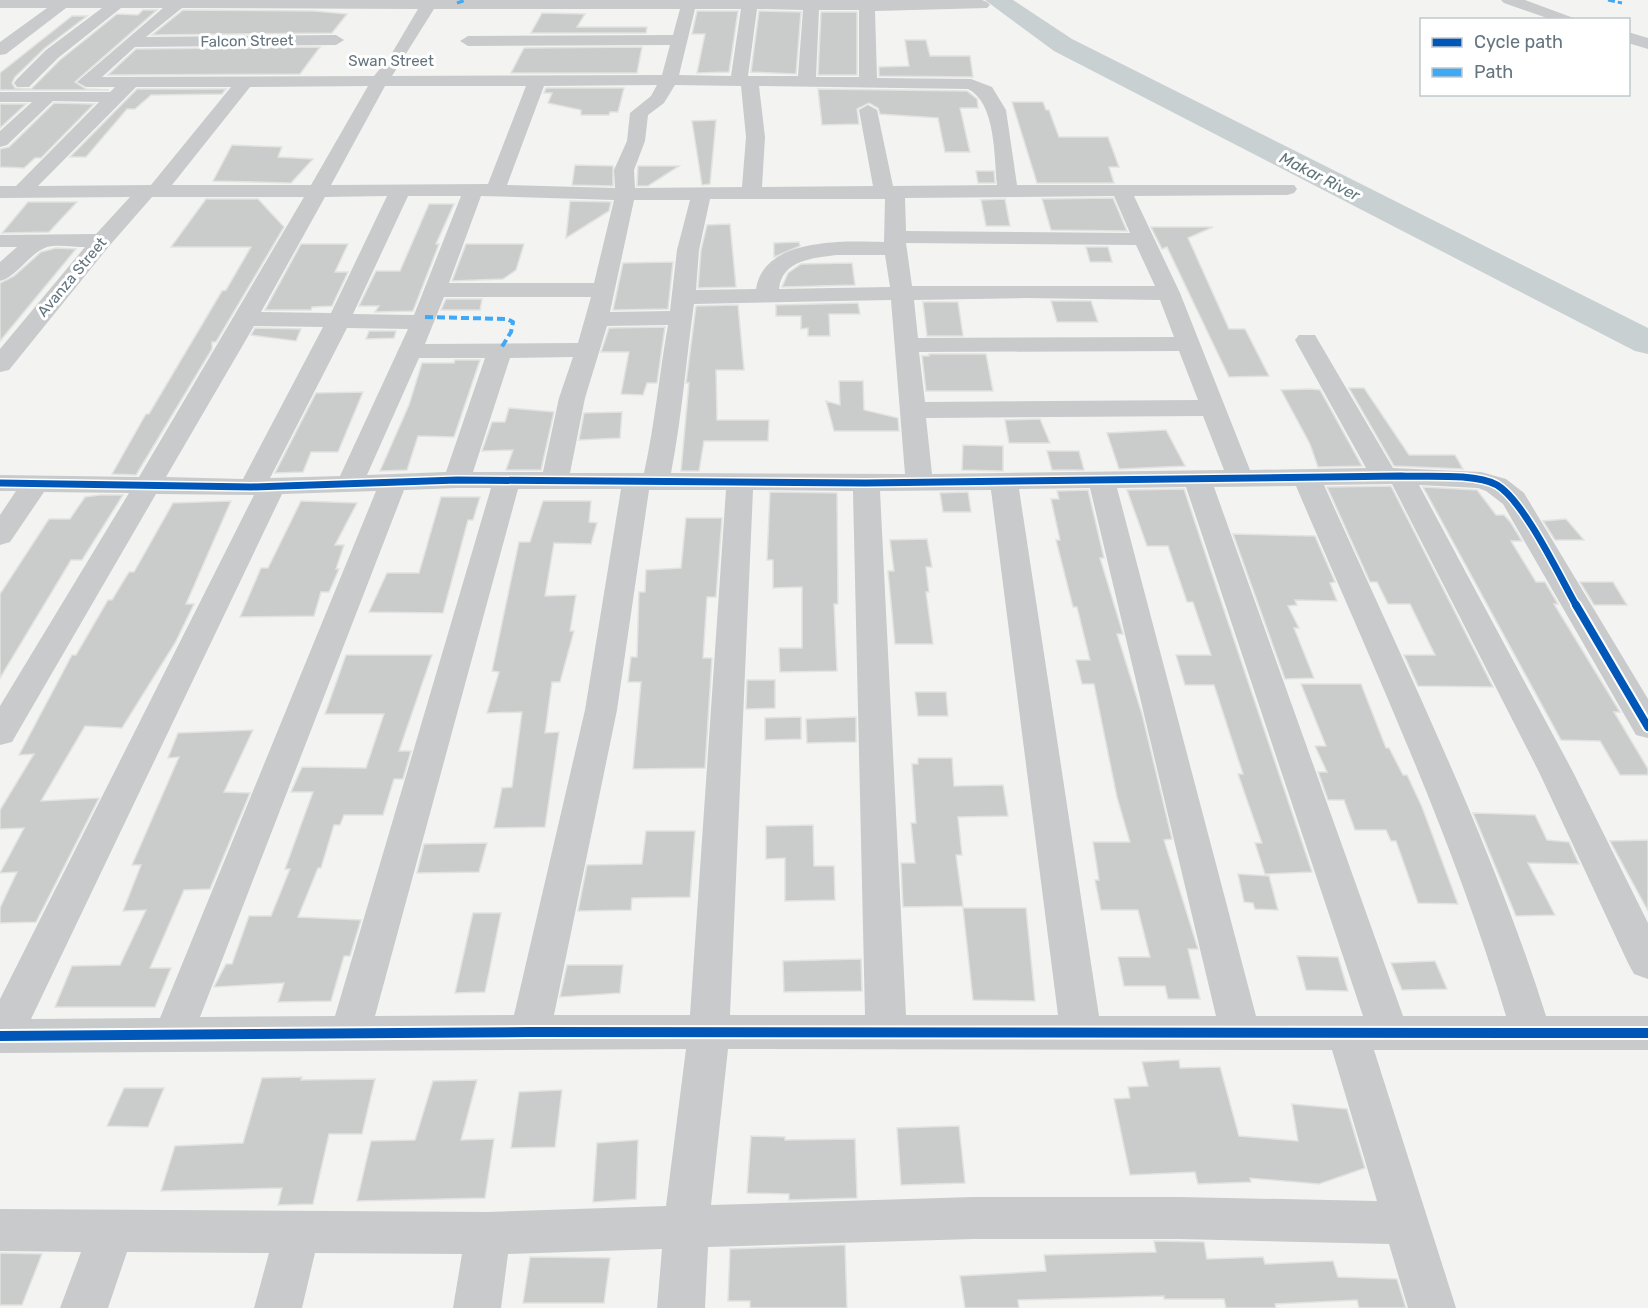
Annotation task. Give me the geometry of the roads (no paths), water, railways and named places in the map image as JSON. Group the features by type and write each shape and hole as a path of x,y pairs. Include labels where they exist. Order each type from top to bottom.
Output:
{"street":[{"path":"1509,0 1565,18"},
{"path":"3,5 89,1 118,3 690,2 812,3 864,6 982,5"},
{"path":"555,481 572,398 597,319 625,194 624,170 636,141 639,113 658,99 669,80 666,60 678,40 690,2"},
{"path":"0,50 63,3"},
{"path":"23,83 52,54 118,3"},
{"path":"86,82 179,3"},
{"path":"396,60 429,3"},
{"path":"645,21 651,3"},
{"path":"750,3 744,81 757,125 756,167 751,193"},
{"path":"807,81 808,32 812,3"},
{"path":"864,6 867,7 868,81"},
{"path":"157,21 180,22"},
{"path":"664,21 684,22"},
{"path":"398,22 443,22"},
{"path":"477,22 465,46 678,40"},
{"name":"Falcon Street","path":"132,42 342,34 323,60"},
{"path":"1630,38 1648,44"},
{"name":"Swan Street","path":"378,70 396,60 420,61"},
{"path":"110,62 134,62"},
{"path":"0,83 244,81 378,70 537,80 961,83 986,91 997,110 1008,190"},
{"path":"0,734 246,319 319,190 378,70"},
{"path":"350,483 423,322 435,290 537,80"},
{"path":"21,192 132,81"},
{"name":"Avanza Street","path":"0,364 102,240 152,191 244,81"},
{"path":"0,141 48,96"},
{"path":"0,97 114,97"},
{"path":"868,110 890,193 920,482"},
{"path":"0,192 484,191 569,186 625,194 1287,189"},
{"path":"1121,190 1169,293 1240,478"},
{"path":"400,191 1,1036 530,1032 1648,1033"},
{"path":"530,1032 601,710 646,483 666,436 671,377 683,307 688,250 701,194"},
{"path":"767,294 766,283 769,274 778,263 789,257 895,243 1143,239"},
{"path":"0,241 102,240"},
{"path":"0,274 18,256 42,241"},
{"path":"435,290 603,290"},
{"path":"597,319 767,294 1103,290 1169,293"},
{"path":"246,319 423,322"},
{"path":"1307,340 1393,476 1556,772 1648,963"},
{"path":"906,345 1187,344"},
{"path":"457,480 500,350"},
{"path":"410,351 586,350"},
{"path":"912,410 1212,408"},
{"path":"1306,476 1451,810 1502,938 1531,1033"},
{"path":"0,483 262,486 457,480 866,483 1306,476 1473,478 1496,485 1514,499 1648,727"},
{"path":"1197,478 1368,1033 1405,1223 1432,1308"},
{"path":"1101,479 1217,931 1239,1032"},
{"path":"350,1034 507,480"},
{"path":"174,1033 393,482"},
{"path":"1004,482 1081,1032"},
{"path":"0,536 36,483"},
{"path":"681,1308 686,1228 709,1032 740,483"},
{"path":"866,483 886,1032"},
{"path":"0,1230 488,1233 973,1218 1179,1218 1405,1223"},
{"path":"84,1308 111,1232"},
{"path":"278,1308 297,1232"},
{"path":"477,1308 488,1233"}],"waterway":[{"name":"Makar River","path":"997,0 1063,45 1648,343"}]}
